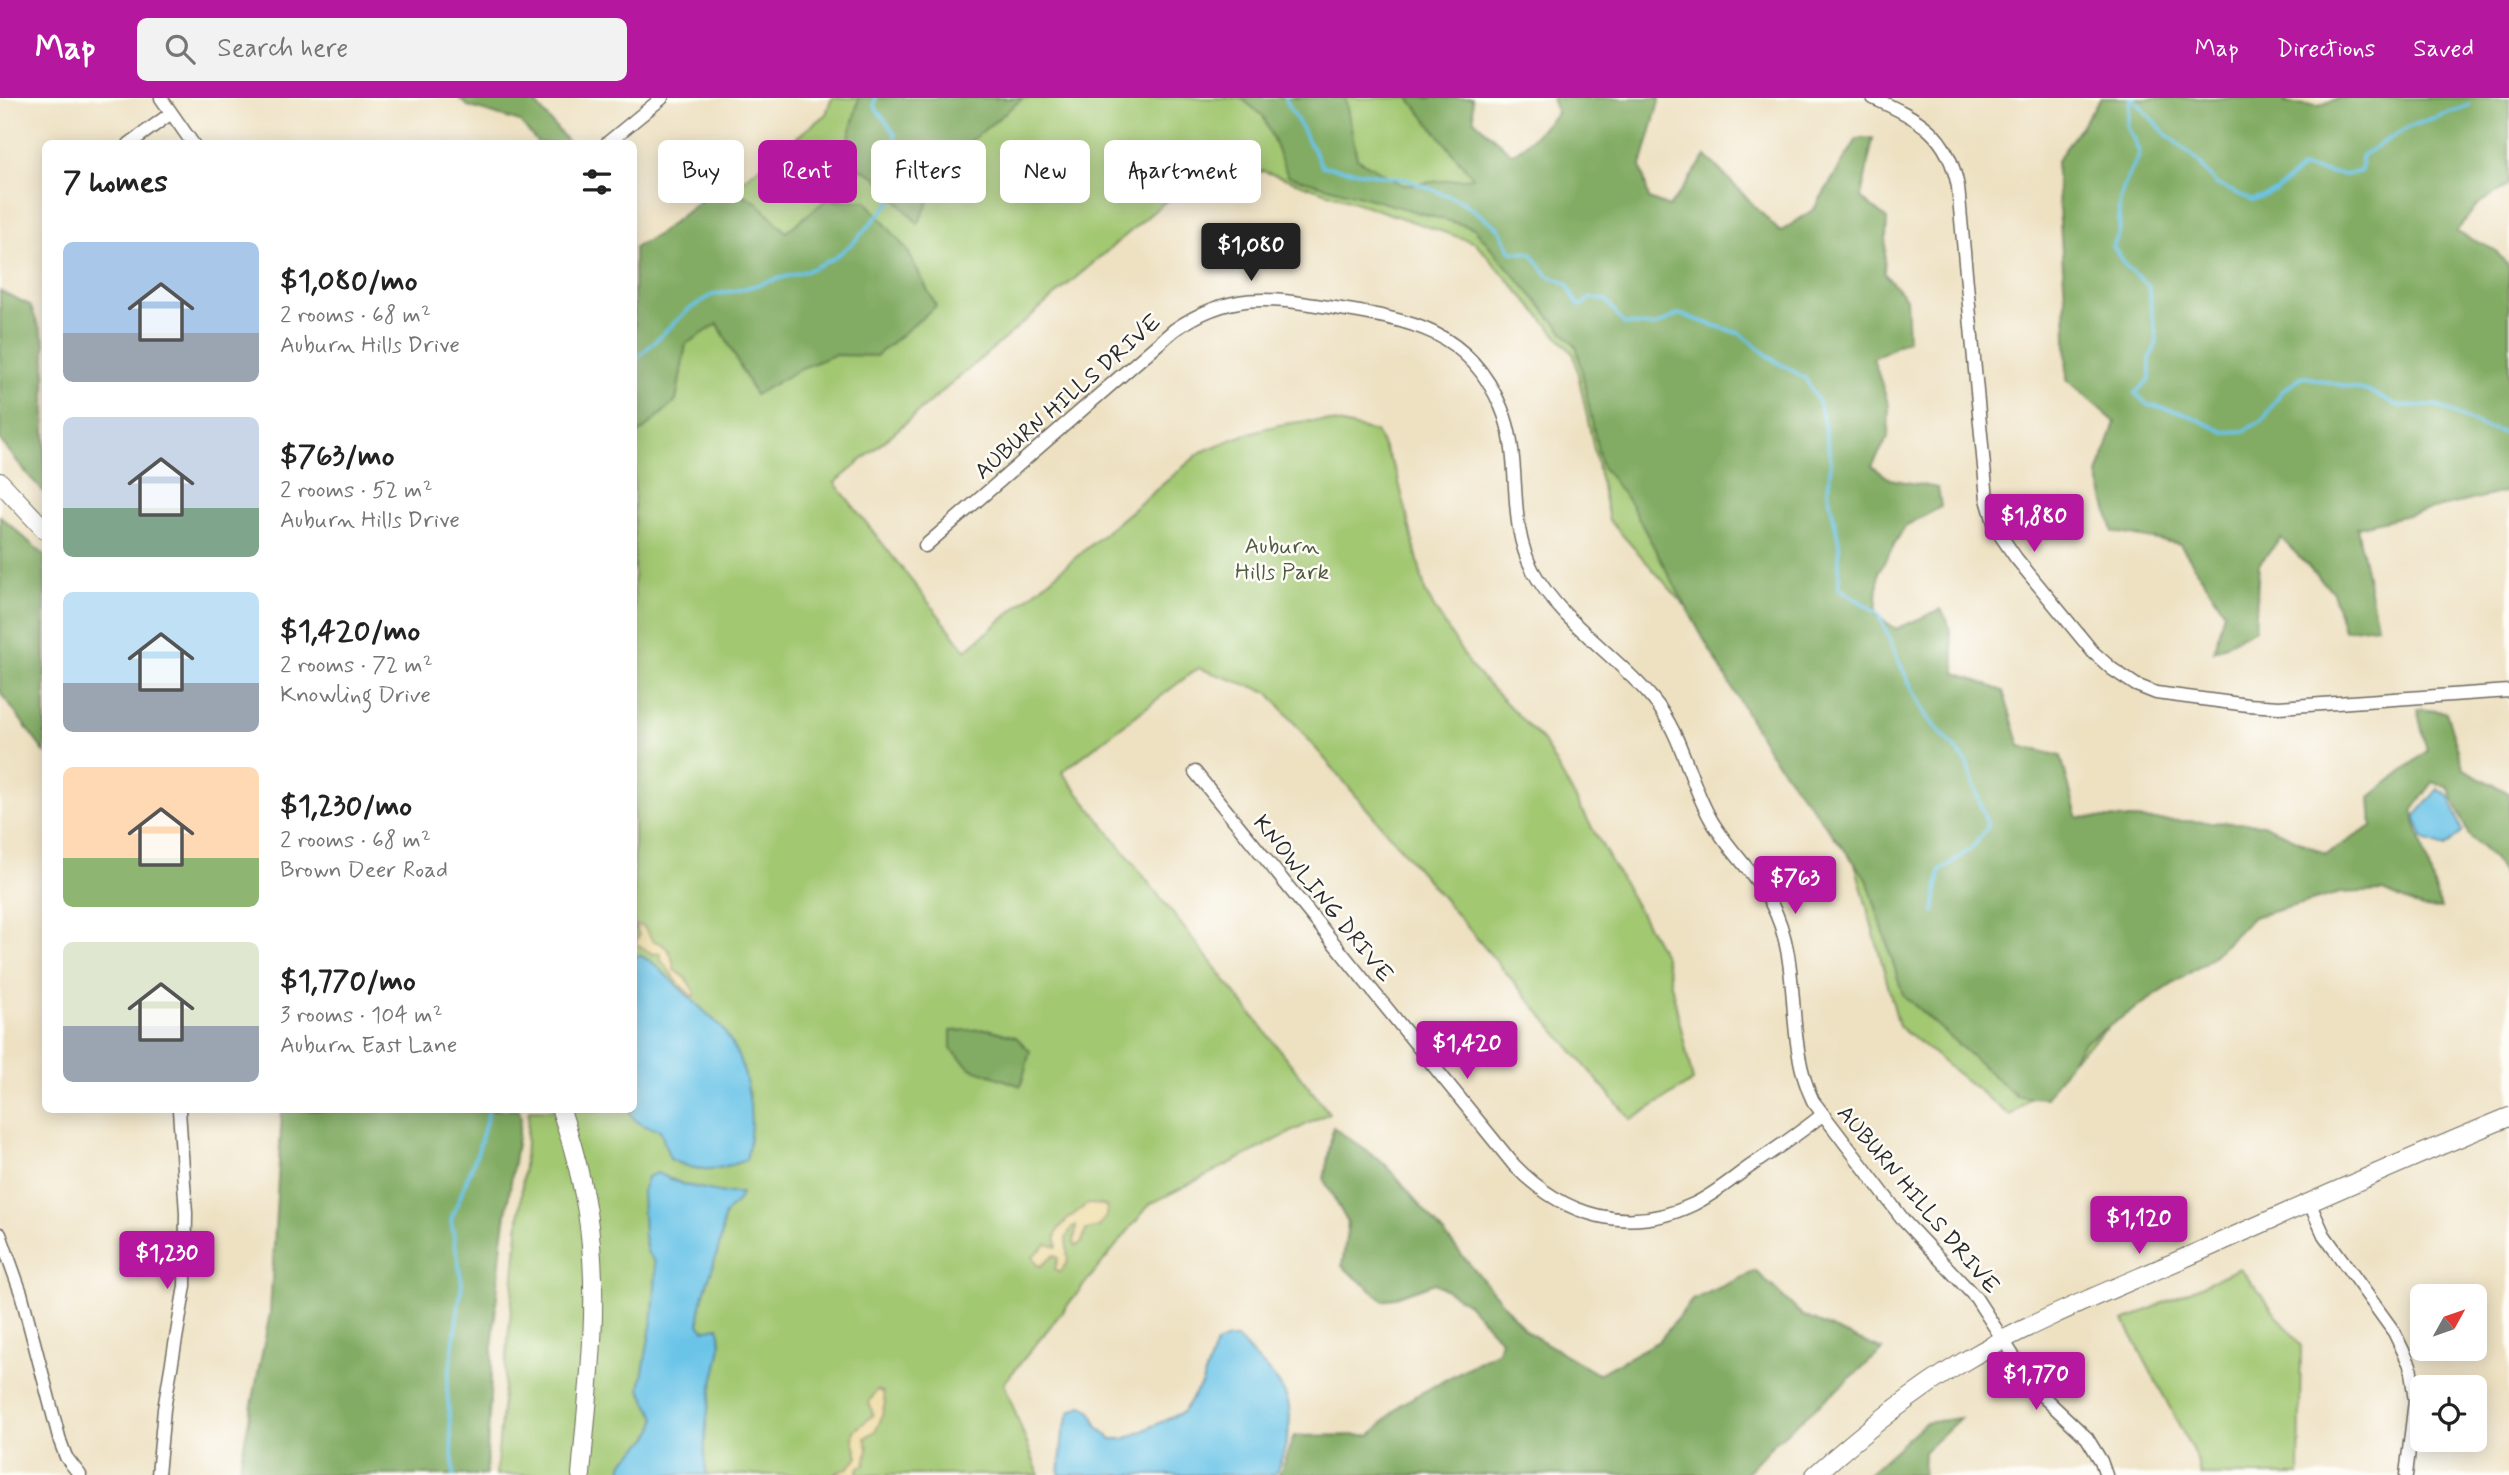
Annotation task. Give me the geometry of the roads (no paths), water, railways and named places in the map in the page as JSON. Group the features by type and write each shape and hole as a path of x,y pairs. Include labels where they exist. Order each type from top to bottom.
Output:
{"main road":[{"path":"0,482 42,527"},
{"path":"562,1113 587,1211 593,1270 592,1333 581,1475"},
{"path":"1815,1475 1913,1396 1964,1362 2005,1340 2068,1308 2509,1117"}],"street":[{"path":"161,98 190,140"},
{"path":"611,140 662,98"},
{"path":"1873,98 1910,115 1930,129 1950,157 1958,187 1987,499 1996,529 2016,558 2094,652 2120,674 2156,693 2248,705 2279,707 2509,691"},
{"path":"134,140 170,114"},
{"name":"AUBURN HILLS DRIVE","path":"925,545 1174,330 1209,310 1241,301 1276,299 1395,318 1440,335 1474,363 1487,380 1501,407 1511,442 1518,525 1532,569 1551,598 1647,692 1667,717 1710,819 1772,904 1787,950 1801,1071 1822,1115 1905,1222 1976,1298 2034,1388 2087,1438 2106,1475"},
{"name":"KNOWLING DRIVE","path":"1195,772 1514,1165 1528,1180 1564,1204 1595,1215 1627,1220 1668,1215 1715,1192 1822,1115"},
{"path":"158,1475 164,1409 185,1286 186,1213 179,1113"},
{"path":"2309,1202 2324,1235 2394,1332 2410,1365 2415,1401 2406,1475"},
{"path":"0,1234 21,1293 60,1441 66,1457 80,1475"}],"water":[{"path":"2438,789 2450,797 2462,832 2445,847 2424,840 2415,816"},
{"path":"637,956 641,956 652,962 720,1026 730,1040 744,1072 748,1090 751,1125 746,1160 726,1167 708,1169 681,1164 670,1159 660,1130 641,1124 630,1113 637,1113"},
{"path":"657,1173 685,1185 724,1193 741,1193 724,1217 719,1248 700,1313 699,1324 704,1330 718,1327 721,1343 706,1423 707,1475 620,1475 623,1462 647,1439 654,1429 656,1418 640,1389 653,1315 656,1272 644,1237 642,1192 647,1177"},
{"path":"1228,1339 1238,1339 1272,1375 1287,1399 1289,1428 1275,1475 1059,1475 1063,1432 1070,1412 1083,1405 1091,1412 1098,1427 1111,1439 1125,1439 1183,1412 1202,1383 1216,1344"}],"waterway":[{"path":"637,358 688,310 712,295 809,270 834,258 854,242 893,199 895,134 874,106 875,98"},
{"path":"1285,98 1322,166 1409,180 1461,201 1499,228 1511,252 1531,253 1547,275 1567,284 1581,306 1590,298 1606,300 1624,324 1655,326 1679,314 1741,334 1772,359 1805,378 1820,404 1831,461 1828,492 1839,542 1839,588 1879,614 1926,716 1966,761 1988,827 1972,848 1940,871 1934,912"},
{"path":"2131,98 2127,125 2140,154 2122,193 2119,207 2120,230 2113,246 2126,266 2148,285 2157,342 2150,359 2150,379 2135,393 2148,405 2184,413 2224,432 2244,431 2263,420 2281,392 2302,376 2371,392 2398,406 2436,405 2483,427 2509,434"},
{"path":"2133,98 2166,134 2197,160 2216,184 2252,200 2276,191 2302,168 2346,175 2361,171 2361,156 2409,127 2469,105"},
{"path":"454,1475 447,1389 462,1283 451,1220 478,1151 488,1113"}],"park label":[{"name":"Auburn Hills Park","path":"1282,558"}]}
